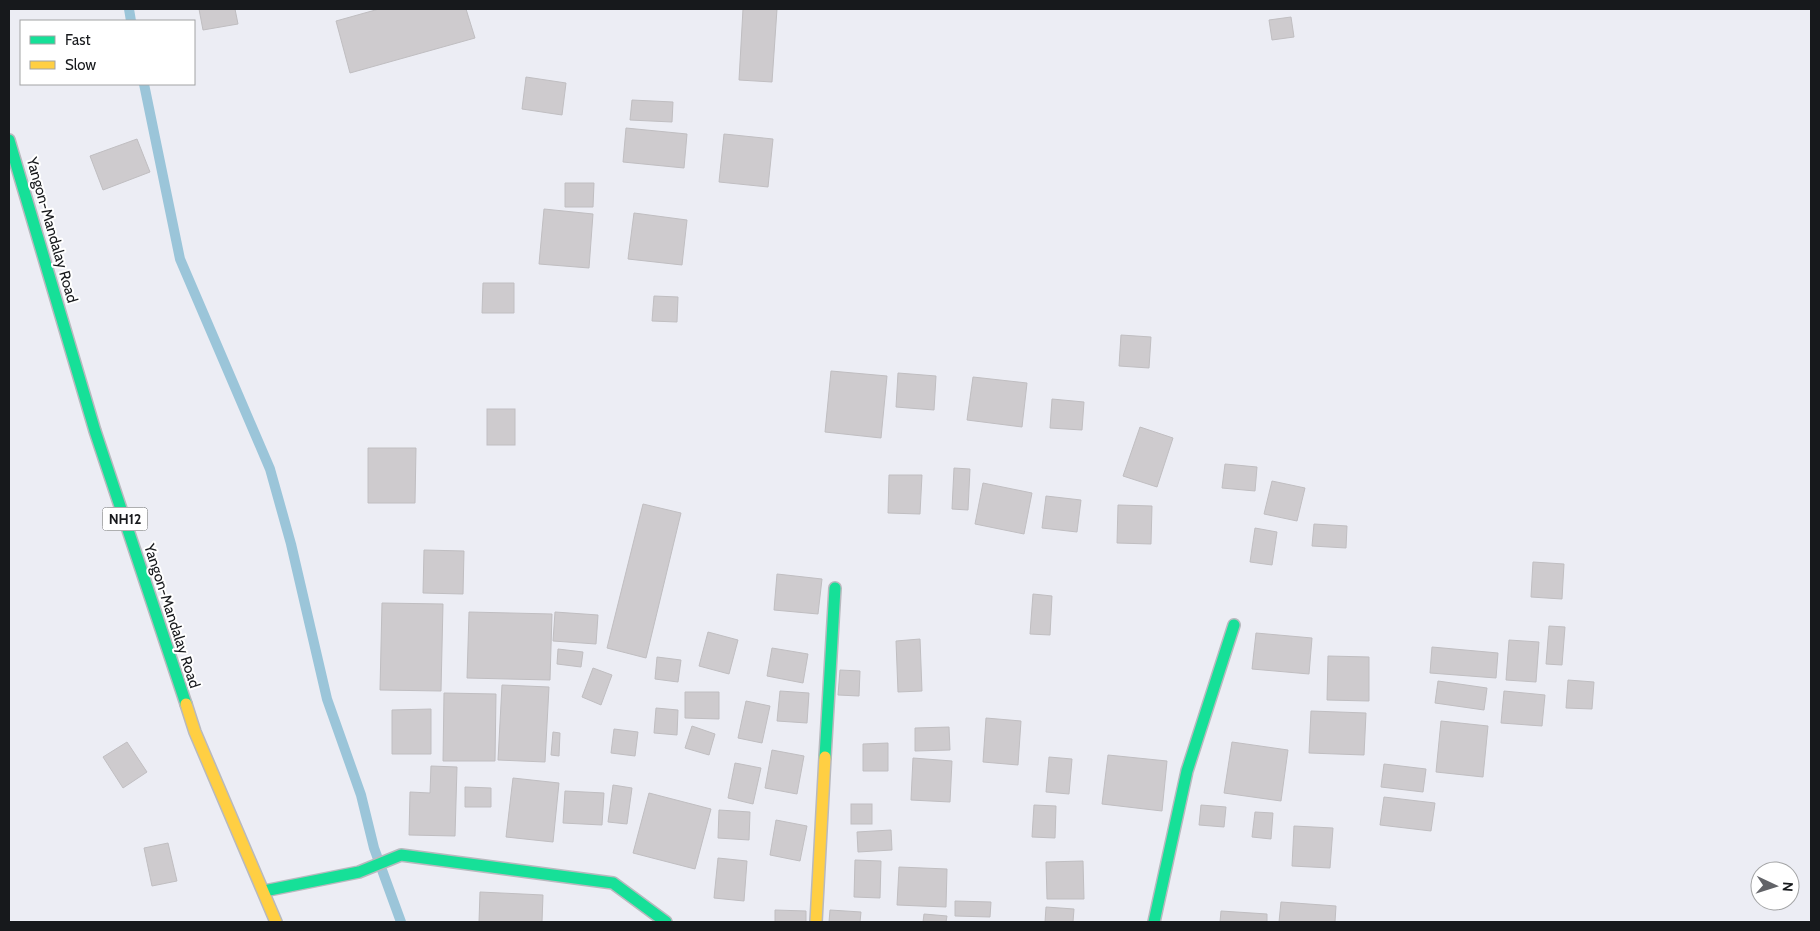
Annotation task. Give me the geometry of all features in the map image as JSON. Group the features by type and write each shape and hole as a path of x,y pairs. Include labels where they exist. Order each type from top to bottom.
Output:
{"main road":[{"name":"Yangon-Mandalay Road","path":"9,140 95,431 195,732 276,922"},
{"path":"816,922 835,588"},
{"path":"1154,922 1188,771 1234,625"},
{"path":"264,891 359,872 401,855 613,883 666,922"}],"building":[{"path":"199,9 235,9 238,24 203,30"},
{"path":"379,9 466,9 475,38 350,73 336,21"},
{"path":"743,9 777,9 772,82 739,80"},
{"path":"1291,17 1294,37 1272,40 1269,20"},
{"path":"526,77 566,83 562,115 522,109"},
{"path":"632,100 673,102 672,122 630,120"},
{"path":"626,128 687,134 684,168 623,162"},
{"path":"724,134 773,139 768,187 719,182"},
{"path":"137,139 150,172 103,190 90,156"},
{"path":"565,183 594,183 593,207 565,207"},
{"path":"544,209 593,214 589,268 539,264"},
{"path":"634,213 687,220 682,265 628,259"},
{"path":"483,283 514,283 514,313 482,313"},
{"path":"654,296 678,297 677,322 652,321"},
{"path":"1121,335 1151,337 1149,368 1119,366"},
{"path":"831,371 887,376 881,438 825,432"},
{"path":"898,373 936,376 934,410 896,407"},
{"path":"973,377 1027,383 1022,427 967,420"},
{"path":"1052,399 1084,402 1082,430 1050,428"},
{"path":"487,409 515,409 515,445 487,445"},
{"path":"1140,427 1173,438 1157,487 1123,476"},
{"path":"368,448 416,448 415,503 368,503"},
{"path":"1225,464 1257,467 1255,491 1222,488"},
{"path":"954,468 970,469 968,510 952,509"},
{"path":"889,475 922,475 920,514 888,513"},
{"path":"1272,481 1305,488 1297,521 1264,514"},
{"path":"983,483 1032,493 1024,534 975,524"},
{"path":"1046,496 1081,500 1077,532 1042,528"},
{"path":"643,504 681,513 646,658 607,648"},
{"path":"1118,505 1152,506 1151,544 1117,543"},
{"path":"1314,524 1347,526 1346,548 1312,546"},
{"path":"1255,528 1277,532 1272,565 1250,562"},
{"path":"424,550 464,551 463,594 423,593"},
{"path":"1533,562 1564,564 1562,599 1531,597"},
{"path":"777,574 822,579 818,614 774,610"},
{"path":"1033,594 1052,596 1050,635 1030,634"},
{"path":"382,603 443,604 441,691 380,690"},
{"path":"469,612 552,614 550,680 467,678"},
{"path":"555,612 598,615 596,644 553,641"},
{"path":"1549,626 1565,627 1562,665 1546,664"},
{"path":"708,632 738,640 729,674 699,666"},
{"path":"1256,633 1312,638 1309,674 1252,669"},
{"path":"920,639 922,691 898,692 896,641"},
{"path":"1509,640 1539,642 1536,682 1506,680"},
{"path":"1432,647 1498,653 1496,678 1430,673"},
{"path":"772,648 808,654 803,683 767,676"},
{"path":"558,649 583,652 581,667 557,664"},
{"path":"1328,656 1369,657 1369,701 1327,700"},
{"path":"657,657 681,660 678,682 655,679"},
{"path":"593,668 612,675 601,705 582,697"},
{"path":"840,670 860,671 859,696 838,695"},
{"path":"1568,680 1594,682 1592,709 1566,708"},
{"path":"1438,681 1487,688 1484,710 1435,703"},
{"path":"502,685 549,687 545,762 498,760"},
{"path":"780,691 809,693 807,723 777,721"},
{"path":"1504,691 1545,695 1542,726 1501,723"},
{"path":"685,692 719,692 719,719 685,718"},
{"path":"444,693 496,694 495,761 443,761"},
{"path":"746,701 770,706 762,743 738,738"},
{"path":"656,708 678,710 677,735 654,733"},
{"path":"431,709 431,754 392,754 392,710"},
{"path":"1311,711 1366,713 1364,755 1309,753"},
{"path":"986,718 1021,721 1018,765 983,762"},
{"path":"1441,721 1488,726 1483,777 1436,772"},
{"path":"692,726 715,734 709,755 685,748"},
{"path":"949,727 950,750 915,751 915,728"},
{"path":"614,729 638,732 635,756 611,753"},
{"path":"553,732 560,733 559,756 551,755"},
{"path":"127,742 147,772 123,788 103,757"},
{"path":"1232,742 1288,750 1281,801 1224,793"},
{"path":"888,743 888,771 863,771 863,744"},
{"path":"772,750 804,756 797,794 765,788"},
{"path":"1108,755 1167,761 1162,811 1102,804"},
{"path":"1049,757 1072,759 1069,794 1046,792"},
{"path":"913,758 952,761 950,802 911,800"},
{"path":"735,763 761,768 753,804 728,798"},
{"path":"1384,764 1426,769 1423,792 1381,787"},
{"path":"431,766 457,767 455,836 409,835 410,792 430,793"},
{"path":"513,778 559,783 553,842 506,837"},
{"path":"613,785 632,788 627,824 608,822"},
{"path":"465,787 491,788 491,807 465,807"},
{"path":"565,791 604,793 602,825 563,823"},
{"path":"649,793 711,809 695,869 633,853"},
{"path":"1384,797 1435,803 1431,831 1380,825"},
{"path":"851,804 872,804 872,824 851,824"},
{"path":"1034,805 1056,806 1055,838 1032,837"},
{"path":"1201,805 1226,807 1224,827 1199,825"},
{"path":"719,810 750,812 749,840 718,838"},
{"path":"1255,812 1273,813 1271,839 1252,837"},
{"path":"776,820 807,826 800,861 770,855"},
{"path":"1294,826 1333,828 1330,868 1292,866"},
{"path":"891,830 892,850 858,852 857,832"},
{"path":"168,843 177,881 152,886 144,848"},
{"path":"718,858 747,861 744,901 714,898"},
{"path":"855,860 881,861 880,898 854,897"},
{"path":"1083,861 1084,899 1047,899 1046,862"},
{"path":"899,867 947,869 946,907 897,905"},
{"path":"480,892 543,895 542,922 479,922"},
{"path":"955,901 991,902 990,917 955,916"},
{"path":"1281,902 1336,906 1335,922 1279,922"},
{"path":"1046,907 1074,909 1073,922 1045,922"},
{"path":"775,910 806,911 806,922 775,922"},
{"path":"830,910 861,912 860,922 829,922"},
{"path":"1221,911 1267,914 1267,922 1220,922"},
{"path":"924,914 947,916 946,922 923,922"}],"waterway":[{"path":"129,9 131,20"},
{"path":"144,85 180,259 270,469 291,544 327,699 361,795 374,848 401,922"}],"traffic: fast":[{"path":"9,140 95,431 186,704"},
{"path":"825,757 835,588"},
{"path":"1154,922 1187,771 1234,625"},
{"path":"264,891 359,872 401,855 613,883 666,922"}],"traffic: slow":[{"path":"186,704 195,732 276,922"},
{"path":"816,922 825,757"}]}
